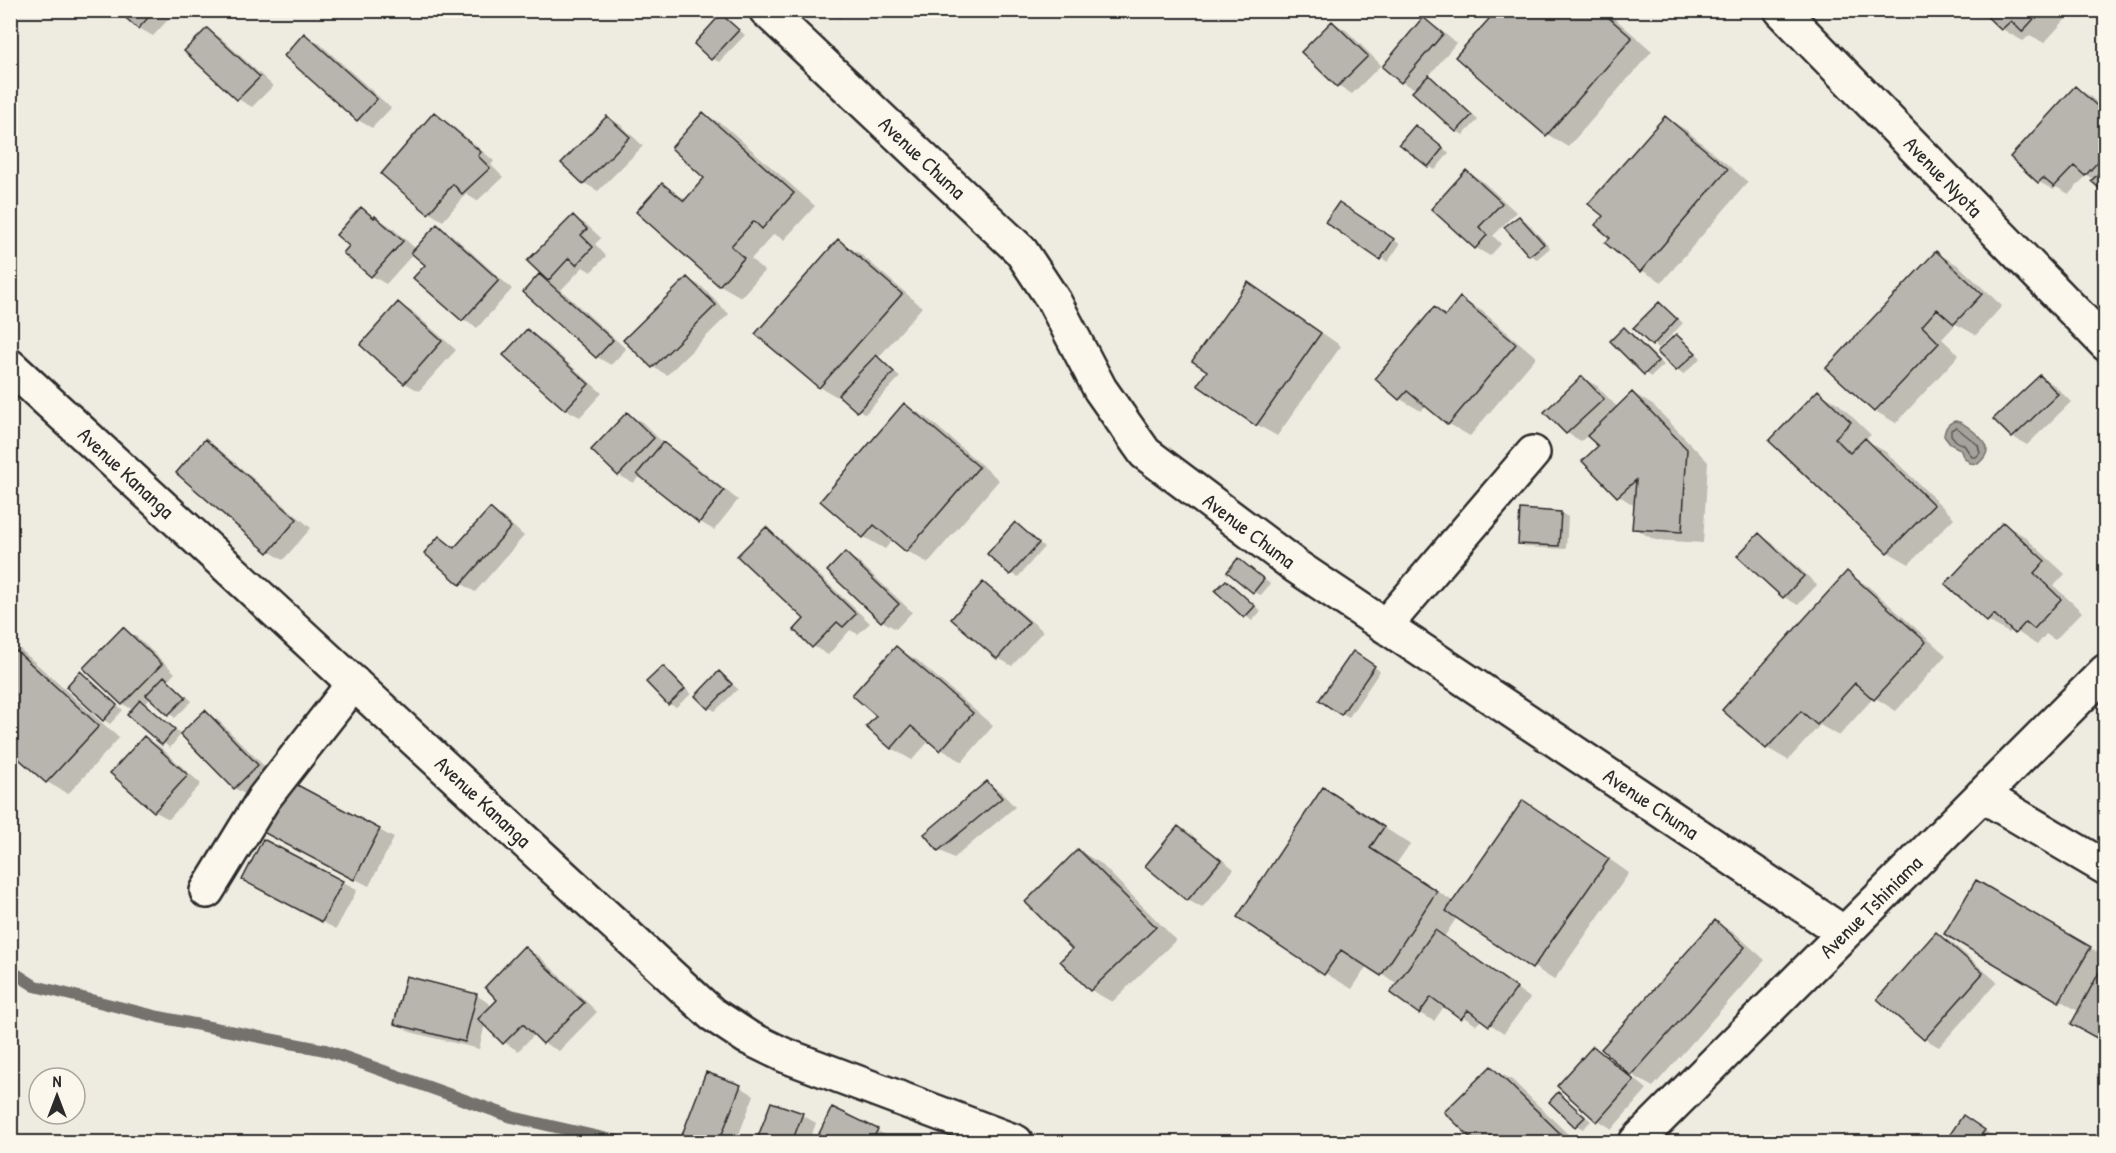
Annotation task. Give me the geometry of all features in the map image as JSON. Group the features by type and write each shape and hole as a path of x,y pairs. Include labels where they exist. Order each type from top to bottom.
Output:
{"street":[{"name":"Avenue Chuma","path":"766,10 1021,251 1054,301 1100,389 1145,453 1297,567 1844,933"},
{"name":"Avenue Nyota","path":"1781,10 2106,344"},
{"name":"Avenue Kananga","path":"10,366 712,1014 747,1037 784,1055 1016,1143"},
{"path":"1384,626 1533,453"},
{"name":"Avenue Tshiniama","path":"1636,1143 2106,671"},
{"path":"207,891 264,798 354,683"},
{"path":"1982,795 2106,868"}],"water":[{"path":"1955,421 1968,427 1986,445 1987,453 1978,464 1970,463 1960,449 1950,444 1944,436 1947,427"}],"building":[{"path":"117,10 155,10 138,29"},
{"path":"1497,10 1600,10 1632,38 1546,136 1455,57"},
{"path":"2042,10 2022,32 2011,21 2001,30 1981,11"},
{"path":"721,14 739,30 711,60 694,44"},
{"path":"1423,17 1443,34 1401,83 1382,67"},
{"path":"1332,21 1368,56 1337,87 1301,52"},
{"path":"207,28 260,77 237,100 184,51"},
{"path":"304,33 377,99 357,121 284,56"},
{"path":"1429,75 1472,115 1456,132 1412,92"},
{"path":"2075,86 2106,114 2106,153 2085,176 2074,166 2054,187 2043,178 2038,183 2010,157"},
{"path":"434,112 481,152 478,156 490,168 462,194 453,184 428,214 381,174"},
{"path":"703,112 794,193 762,229 754,221 731,246 744,258 719,286 636,212 662,183 684,201 704,178 671,148"},
{"path":"607,116 630,137 583,184 561,163"},
{"path":"1665,116 1728,169 1640,272 1605,243 1610,238 1595,225 1603,216 1588,204"},
{"path":"1415,125 1443,148 1428,167 1399,144"},
{"path":"2106,166 2106,194 2091,181"},
{"path":"1466,170 1502,203 1479,227 1487,235 1475,249 1431,209"},
{"path":"1339,202 1394,239 1380,260 1325,222"},
{"path":"361,207 374,218 375,216 403,241 371,277 343,253 349,246 336,235"},
{"path":"573,215 587,229 581,235 593,247 576,265 569,258 548,281 527,261"},
{"path":"1519,216 1544,244 1529,256 1504,227"},
{"path":"437,224 499,280 462,321 413,278 425,265 411,253"},
{"path":"838,239 902,294 819,388 755,334"},
{"path":"1936,251 1982,294 1954,324 1937,309 1922,326 1939,343 1874,412 1826,368"},
{"path":"539,274 613,340 596,358 523,292"},
{"path":"687,277 716,305 652,368 623,340"},
{"path":"1248,282 1321,333 1256,426 1197,385 1207,371 1192,361"},
{"path":"1460,297 1516,344 1448,425 1407,391 1399,400 1375,379 1434,307 1445,316"},
{"path":"398,302 442,341 404,384 360,345"},
{"path":"1659,302 1677,319 1652,346 1633,328"},
{"path":"1624,327 1658,361 1644,375 1610,341"},
{"path":"527,329 589,384 565,410 503,355"},
{"path":"1676,334 1696,353 1676,371 1657,352"},
{"path":"876,355 894,372 857,412 838,395"},
{"path":"2040,375 2058,394 2012,438 1993,419"},
{"path":"1582,376 1604,399 1566,434 1544,412"},
{"path":"1818,390 1851,422 1835,438 1850,453 1865,438 1934,505 1887,553 1769,441"},
{"path":"1632,392 1687,449 1682,532 1632,529 1636,480 1617,497 1582,461 1598,446 1587,436"},
{"path":"904,403 979,467 906,552 874,525 863,538 820,501"},
{"path":"627,412 654,438 618,476 591,450"},
{"path":"205,439 297,519 268,553 176,473"},
{"path":"663,442 724,491 699,523 637,474"},
{"path":"490,508 511,527 460,585 424,553 439,536 454,548"},
{"path":"1520,509 1561,512 1559,546 1518,544"},
{"path":"1015,522 1039,543 1010,575 987,554"},
{"path":"2003,522 2045,561 2034,573 2061,599 2034,629 2026,622 2015,634 1994,614 1987,622 1945,584"},
{"path":"766,527 856,614 843,627 837,622 812,648 794,630 804,619 737,556"},
{"path":"1759,533 1804,576 1783,598 1737,556"},
{"path":"845,552 899,604 881,622 827,571"},
{"path":"1238,558 1264,579 1253,593 1227,572"},
{"path":"1847,571 1926,642 1874,700 1855,683 1817,725 1801,711 1766,749 1722,710"},
{"path":"1226,580 1255,606 1244,618 1215,591"},
{"path":"983,582 1029,622 997,659 951,619"},
{"path":"123,627 162,664 122,705 83,668"},
{"path":"10,645 99,726 46,783 10,751"},
{"path":"896,646 973,713 940,751 911,726 891,749 866,727 876,716 852,695"},
{"path":"1353,651 1375,666 1341,715 1319,700"},
{"path":"663,666 685,689 668,705 646,682"},
{"path":"80,671 117,705 103,721 66,687"},
{"path":"719,671 732,684 708,709 695,696"},
{"path":"164,676 186,697 168,715 146,695"},
{"path":"140,700 175,729 162,745 127,715"},
{"path":"205,710 258,765 234,789 180,734"},
{"path":"144,736 188,775 154,812 110,773"},
{"path":"288,780 380,829 354,880 261,831"},
{"path":"987,781 1002,798 938,851 924,834"},
{"path":"1323,787 1384,827 1370,848 1437,891 1381,976 1341,950 1324,975 1237,917"},
{"path":"1523,800 1609,859 1532,969 1446,911"},
{"path":"1178,826 1221,860 1187,901 1145,866"},
{"path":"263,839 343,881 322,922 242,880"},
{"path":"1078,849 1156,927 1090,991 1060,961 1072,949 1025,902"},
{"path":"1976,880 2091,947 2059,1002 1944,934"},
{"path":"1715,920 1745,947 1631,1076 1601,1049"},
{"path":"1435,930 1517,988 1489,1026 1468,1010 1461,1019 1431,997 1419,1014 1390,993"},
{"path":"1936,932 1983,973 1924,1040 1877,999"},
{"path":"524,946 584,1003 543,1044 523,1024 503,1044 478,1019 497,1000 485,987"},
{"path":"2100,971 2106,973 2106,1043 2071,1024"},
{"path":"406,976 477,994 465,1042 394,1024"},
{"path":"1593,1046 1634,1080 1597,1122 1557,1086"},
{"path":"1491,1066 1569,1142 1475,1142 1444,1112"},
{"path":"706,1072 741,1085 719,1142 680,1140"},
{"path":"1558,1092 1585,1117 1575,1127 1549,1102"},
{"path":"771,1102 803,1113 792,1142 756,1142"},
{"path":"832,1107 878,1129 871,1142 815,1142"},
{"path":"1963,1115 1985,1130 1976,1142 1945,1142"}],"waterway":[{"path":"10,970 35,986 159,1017 325,1050 512,1117 621,1142"}]}
